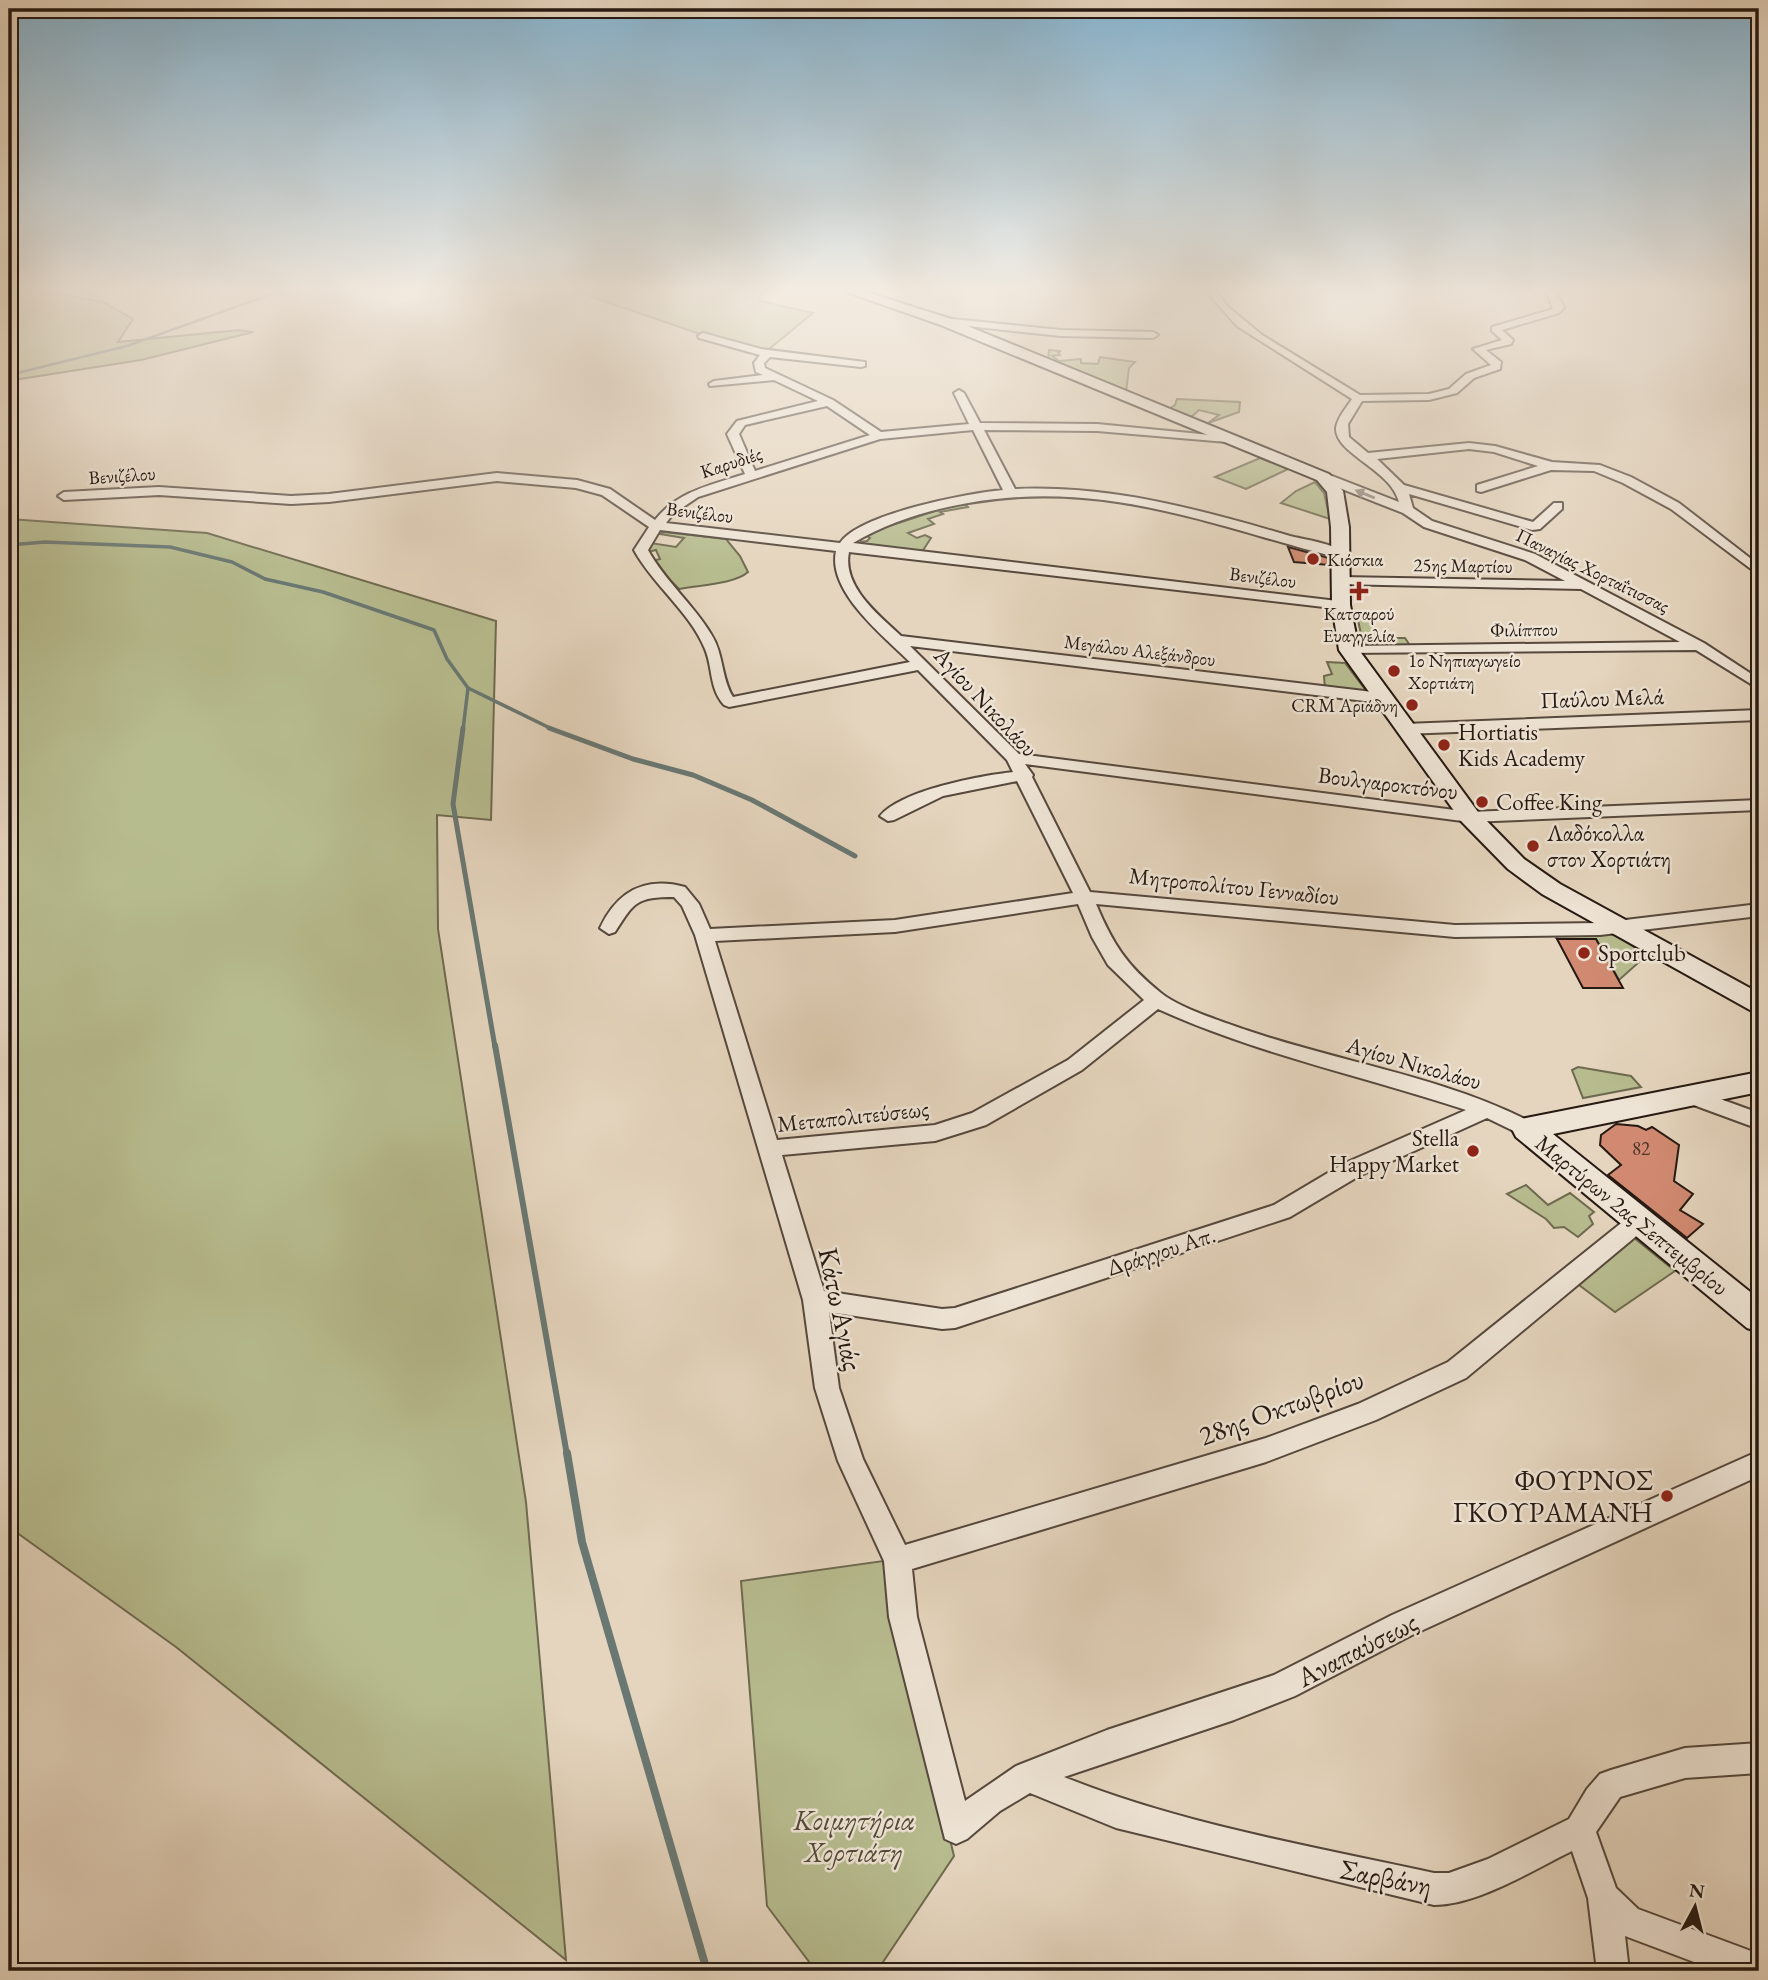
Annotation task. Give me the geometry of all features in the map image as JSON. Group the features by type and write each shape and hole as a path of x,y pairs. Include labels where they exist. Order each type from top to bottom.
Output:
{"street":[{"path":"714,384 719,383"},
{"path":"789,383 829,402 879,436"},
{"path":"1093,383 1323,477 1335,491 1340,527 1341,605 1349,650 1381,698 1470,817 1516,864 1551,889 1759,1004"},
{"path":"1339,383 1358,398 1429,397 1453,391 1462,383"},
{"path":"960,393 1010,492"},
{"path":"1358,398 1342,427 1344,440 1350,448 1386,470 1401,488 1407,510"},
{"path":"751,475 733,434 736,426 829,402"},
{"name":"Καρυδιές","path":"920,665 729,702 723,695 711,645 654,574 641,550 669,511 694,494 879,436 978,426 1047,424 1227,439"},
{"path":"1367,457 1435,448 1477,447 1495,449 1551,466 1596,468 1627,480 1675,506 1759,571"},
{"path":"1481,488 1551,466"},
{"name":"Βενιζέλου","path":"64,496 159,491 291,500 322,499 497,477 577,484 606,492 656,526 1341,605"},
{"name":"Παναγίας Χορταΐτισσας","path":"1323,477 1407,510 1428,524 1531,557 1699,646 1759,685"},
{"path":"1401,488 1532,526 1536,526 1558,506"},
{"path":"843,548 857,535 904,515 957,500 1010,492 1070,491 1132,497 1339,554"},
{"name":"Αγίου Νικολάου","path":"843,548 841,563 849,586 863,607 1014,758 1115,961 1156,1000 1217,1028 1283,1050 1379,1074 1488,1109 1526,1129"},
{"name":"25ης Μαρτίου","path":"1341,580 1585,585"},
{"name":"Μεγάλου Αλεξάνδρου","path":"894,640 1381,698"},
{"name":"Φιλίππου","path":"1349,650 1699,646"},
{"name":"Παύλου Μελά","path":"1405,729 1759,715"},
{"name":"Βουλγαροκτόνου","path":"1014,758 1470,817 1759,805"},
{"path":"888,816 912,802 971,781 1024,775"},
{"name":"Κάτω Αγιάς","path":"609,928 618,908 633,895 679,891 691,904 704,935 815,1300 827,1388 851,1461 898,1560 904,1616 956,1828"},
{"name":"Μητροπολίτου Γενναδίου","path":"704,935 895,926 1084,897 1426,930 1486,932 1623,928 1759,910"},
{"name":"Μεταπολιτεύσεως","path":"768,1149 816,1142 934,1133 979,1119 1075,1065 1156,1000"},
{"name":"Μαρτύρων 2ας Σεπτεμβρίου","path":"1526,1129 1759,1082"},
{"path":"1687,1095 1759,1121"},
{"name":"Δράγγου Απ.","path":"815,1300 943,1319 955,1318 1282,1212 1364,1164 1488,1109"},
{"name":"Μαρτύρων 2ας Σεπτεμβρίου","path":"1526,1129 1759,1318"},
{"name":"28ης Οκτωβρίου","path":"898,1560 1266,1450 1390,1401 1457,1370 1638,1222"},
{"name":"Αναπαύσεως","path":"956,1828 978,1807 1027,1777 1099,1749 1231,1707 1277,1689 1358,1646 1488,1585 1759,1463"},
{"path":"1613,1971 1604,1898 1580,1830 1598,1800 1611,1785 1685,1763 1759,1758"},
{"name":"Σαρβάνη","path":"1027,1777 1116,1813 1434,1889 1450,1889 1494,1872 1580,1830"},
{"path":"1604,1898 1627,1922 1759,1970"}],"green space":[{"path":"1105,383 1127,383 1126,392"},
{"path":"1177,399 1240,402 1239,412 1208,423 1219,415 1199,410 1190,418 1167,410 1175,405"},
{"path":"1260,458 1288,469 1246,489 1215,477"},
{"path":"1315,482 1324,493 1330,519 1281,503 1296,491"},
{"path":"963,502 968,507 940,512 943,514 928,519 934,524 908,533 917,538 925,535 931,538 920,555 859,546 870,538 867,536 874,531"},
{"path":"9,519 207,533 496,621 491,820 437,815 438,929 526,1502 566,1960 176,1647 9,1527"},
{"path":"664,532 726,539 740,556 748,572 726,582 679,589 651,561 660,559 656,550 647,552 651,543 676,547 684,538 660,534"},
{"path":"1356,611 1388,613 1391,615 1370,614 1378,638 1405,638 1411,647 1364,648"},
{"path":"1327,662 1345,663 1367,692 1325,689 1324,676 1332,674"},
{"path":"1610,932 1647,955 1619,980 1596,939 1557,939 1554,933"},
{"path":"1578,1067 1631,1076 1641,1087 1583,1098 1572,1070"},
{"path":"1526,1185 1548,1205 1570,1193 1594,1212 1589,1216 1593,1224 1578,1237 1564,1227 1554,1228 1546,1219 1507,1194"},
{"path":"1628,1233 1675,1271 1615,1312 1571,1279"},
{"name":"Κοιμητήρια Χορτιάτη","path":"883,1561 954,1856 877,1971 816,1971 767,1906 741,1581"}],"building":[{"name":"Κιόσκια","path":"1288,547 1329,558 1329,565 1294,562"},
{"name":"Sportclub","path":"1557,939 1596,939 1623,988 1583,988"},
{"path":"1616,1124 1638,1126 1646,1130 1652,1127 1679,1145 1674,1181 1693,1194 1680,1210 1703,1224 1687,1238 1608,1175 1621,1165 1600,1145 1601,1135"}],"waterway":[{"path":"9,545 45,542 170,547 232,562 265,579 323,592 434,630 447,659 468,688"},
{"path":"463,730 468,688"},
{"path":"468,688 553,729"},
{"path":"463,728 453,804 495,1047"},
{"path":"553,729 633,759 693,775 752,800 855,856"},
{"path":"495,1045 567,1455"},
{"path":"567,1453 582,1542 707,1971"}],"place":[{"name":"Κιόσκια","path":"1313,559"},
{"name":"Κατσαρού Ευαγγελία","path":"1359,591"},
{"name":"1ο Νηπιαγωγείο Χορτιάτη","path":"1394,671"},
{"name":"CRM Αριάδνη","path":"1412,705"},
{"name":"Hortiatis Kids Academy","path":"1444,745"},
{"name":"Coffee King","path":"1482,802"},
{"name":"Λαδόκολλα στον Χορτιάτη","path":"1533,846"},
{"name":"Sportclub","path":"1584,953"},
{"name":"Stella Happy Market","path":"1473,1151"},
{"name":"ΦΟΥΡΝΟΣ ΓΚΟΥΡΑΜΑΝΗ","path":"1667,1496"}]}
